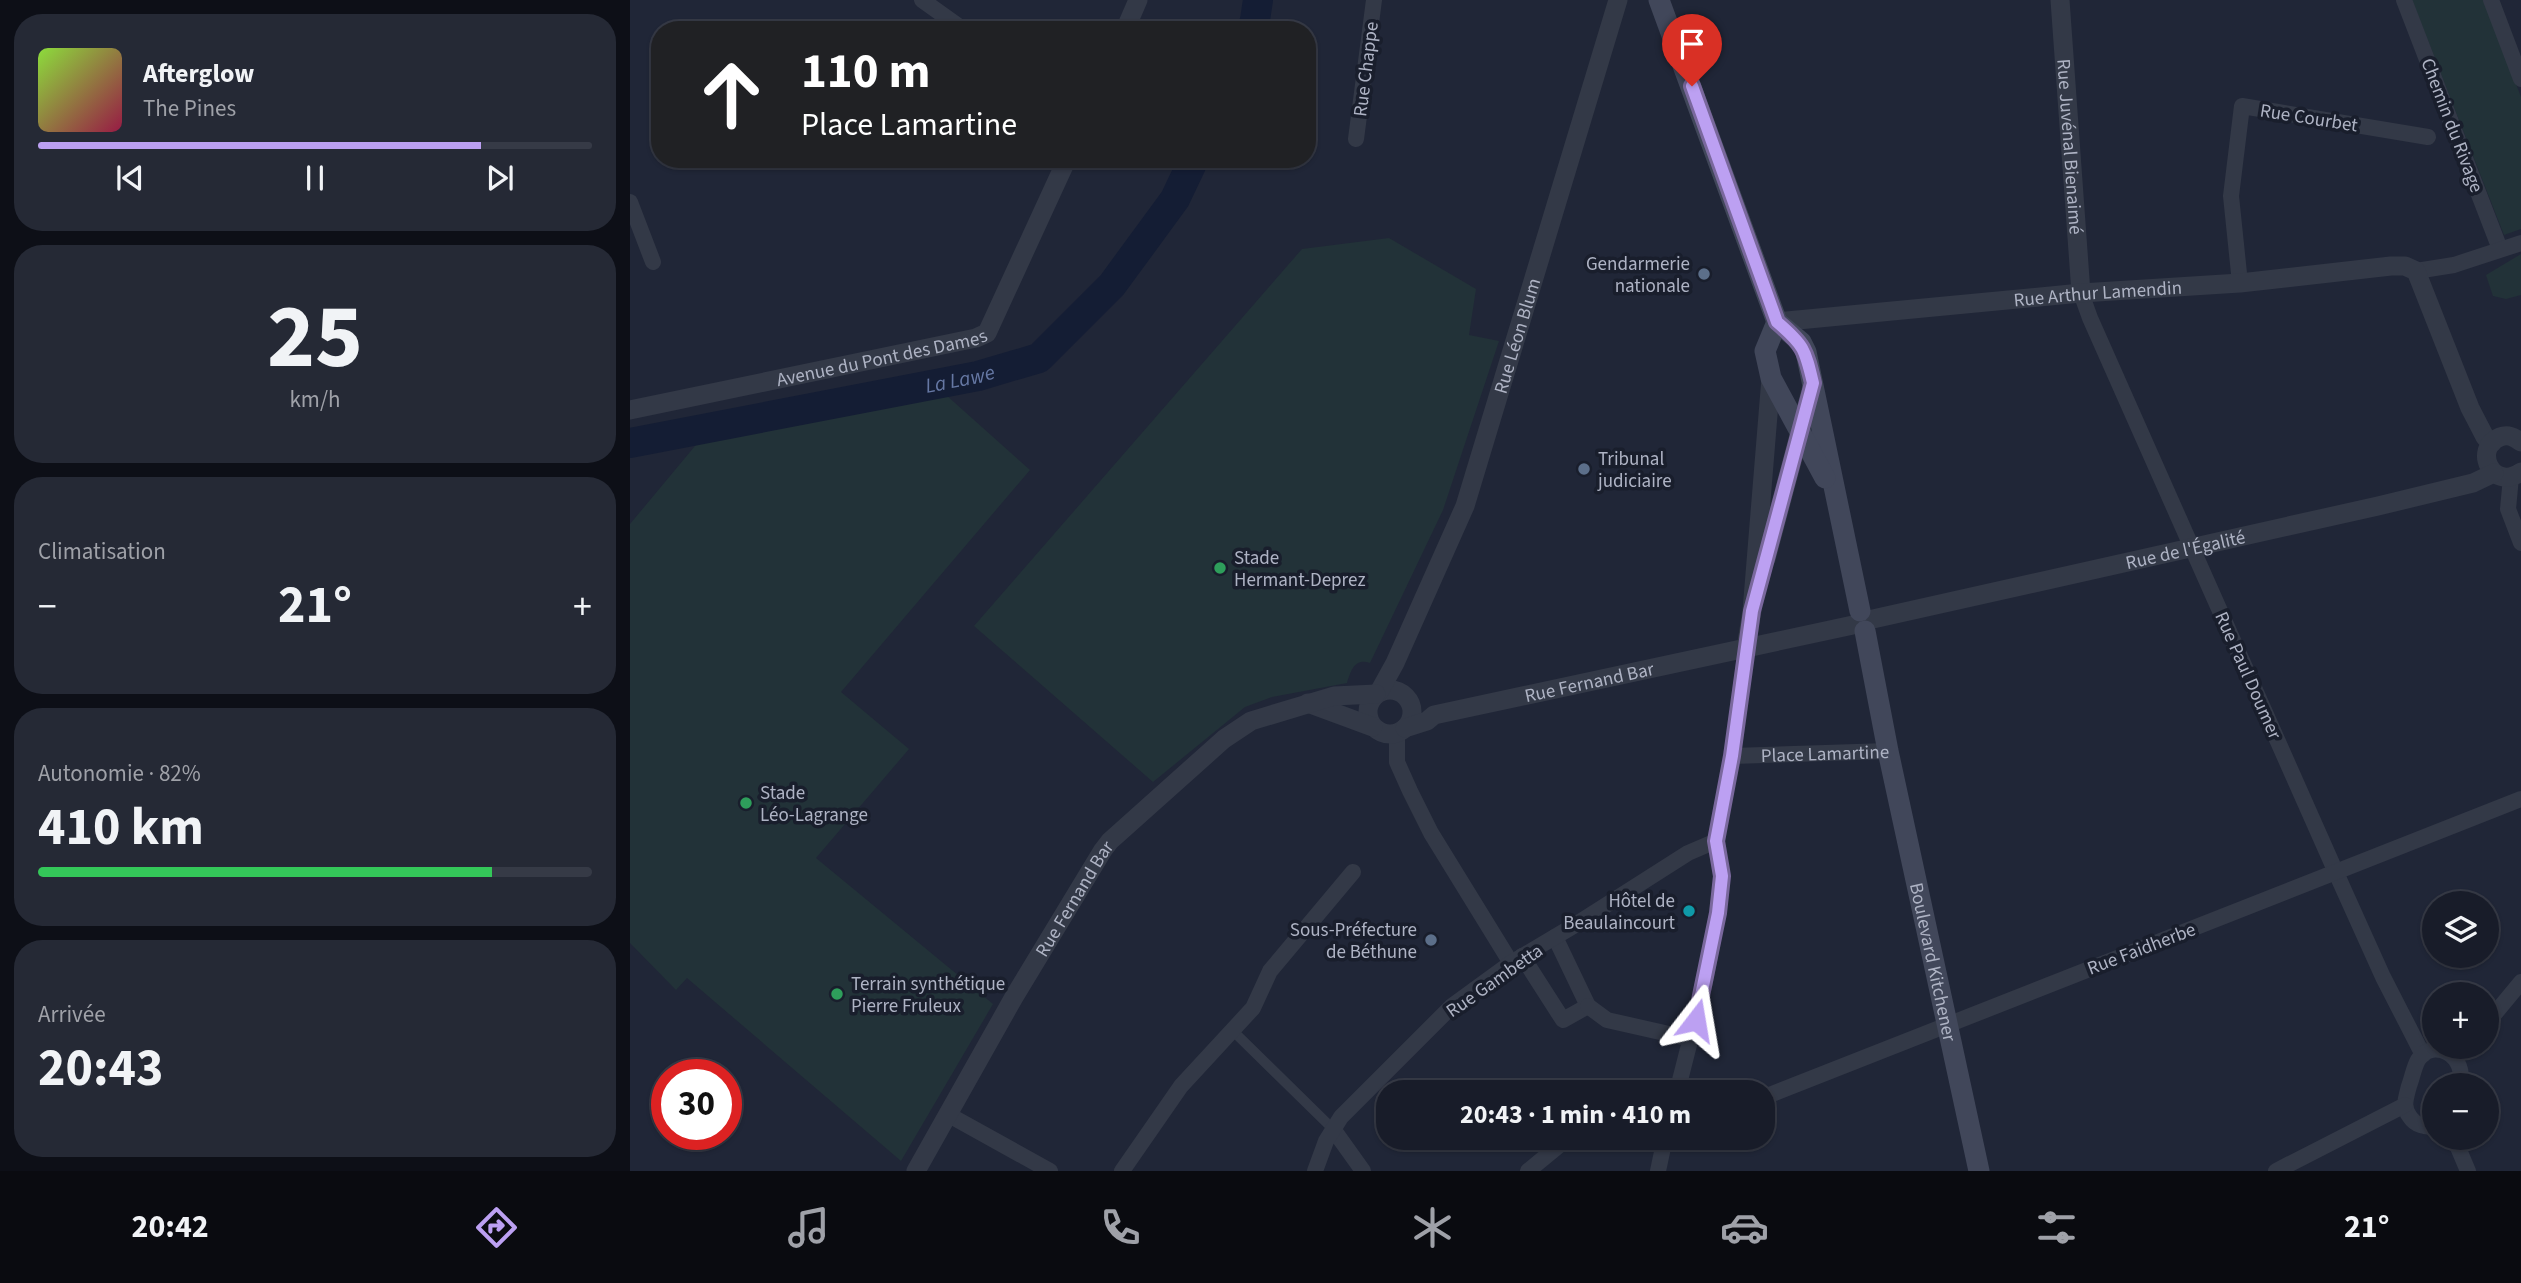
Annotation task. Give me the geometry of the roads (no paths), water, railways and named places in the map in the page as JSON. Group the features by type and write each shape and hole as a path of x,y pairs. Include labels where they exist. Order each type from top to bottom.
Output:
{"main road":[{"path":"1659,0 1777,322"},
{"name":"Place Lamartine","path":"1835,494 1771,378 1765,351 1777,322 1801,342 1806,352 1888,751"},
{"name":"Boulevard Kitchener","path":"1888,751 1979,1171"}],"street":[{"path":"922,0 951,21"},
{"path":"1129,21 1138,0"},
{"name":"Rue Chappe","path":"1356,139 1374,0"},
{"name":"Rue Léon Blum","path":"1390,694 1395,663 1465,506 1618,0"},
{"name":"Rue Juvénal Bienaimé","path":"2060,0 2081,293"},
{"name":"Chemin du Rivage","path":"2404,0 2511,246"},
{"path":"2491,0 2521,79"},
{"name":"Rue Courbet","path":"2240,283 2231,195 2242,106 2428,137"},
{"name":"Avenue du Pont des Dames","path":"630,410 976,338 987,333 1063,168"},
{"path":"630,202 653,262"},
{"path":"2492,443 2485,437 2470,408 2416,271 2454,265 2511,246"},
{"name":"Rue Arthur Lamendin","path":"1777,322 2081,293 2240,283 2391,266 2405,266 2416,271"},
{"name":"Rue Paul Doumer","path":"2081,293 2335,871 2383,977 2422,1053"},
{"name":"Place Lamartine","path":"1752,611 1771,378"},
{"name":"Place Lamartine","path":"1752,611 1813,383"},
{"path":"2521,442 2511,436 2504,436 2492,443 2486,455 2490,468 2509,474 2508,509 2521,543"},
{"name":"Rue de l'Égalité","path":"1863,622 2509,474"},
{"path":"1752,611 1746,648 1863,622"},
{"name":"Place Lamartine","path":"1746,648 1732,756 1888,751"},
{"name":"Rue Fernand Bar","path":"1401,731 1427,721 1434,715 1746,648"},
{"path":"1373,727 1367,714 1371,699 1390,694 1418,704 1434,715"},
{"path":"1390,694 1412,715 1401,731 1397,762 1431,833 1517,959 1563,1020 1588,1006"},
{"name":"Rue Fernand Bar","path":"916,1171 1014,997 1103,850 1134,819 1251,720 1335,696 1390,694"},
{"path":"1308,703 1384,733 1401,731"},
{"path":"1680,1080 1705,982 1719,901 1722,876 1716,841 1732,756"},
{"name":"Rue Faidherbe","path":"1775,1093 2521,799"},
{"name":"Rue Gambetta","path":"1315,1171 1326,1141 1341,1117 1452,1006 1517,959 1689,853 1716,841"},
{"path":"1122,1171 1181,1086 1253,1008 1270,971 1353,872"},
{"path":"1555,937 1588,1006 1607,1020 1691,1039"},
{"path":"2499,1009 2521,982"},
{"path":"1233,1031 1333,1129 1363,1171"},
{"path":"2422,1056 2416,1065 2405,1105 2407,1115 2413,1122 2422,1125"},
{"path":"2276,1171 2405,1105"},
{"path":"949,1115 1050,1171"},
{"path":"1528,1171 1553,1150"},
{"path":"1658,1171 1662,1150"},
{"path":"2459,1150 2468,1171"}],"waterway":[{"name":"La Lawe","path":"1255,21 1258,0"},
{"name":"La Lawe","path":"630,443 978,376 1039,358 1112,285 1175,199 1190,168"}],"place":[{"name":"Gendarmerie nationale","path":"1704,274"},
{"name":"Tribunal judiciaire","path":"1584,469"},
{"name":"Stade Hermant-Deprez","path":"1220,568"},
{"name":"Stade Léo-Lagrange","path":"746,803"},
{"name":"Hôtel de Beaulaincourt","path":"1689,911"},
{"name":"Sous-Préfecture de Béthune","path":"1431,940"},
{"name":"Terrain synthétique Pierre Fruleux","path":"837,994"}]}
